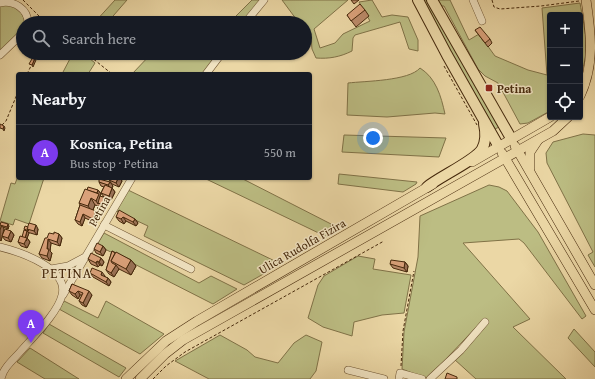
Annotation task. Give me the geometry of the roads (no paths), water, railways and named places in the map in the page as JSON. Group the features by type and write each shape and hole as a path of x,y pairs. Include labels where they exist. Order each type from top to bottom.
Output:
{"highway":[{"path":"418,0 499,147"},
{"path":"432,0 512,140"},
{"path":"427,187 440,177 480,153 485,138 483,118"}],"main road":[{"path":"583,84 592,53 585,0"},
{"name":"Ulica Rudolfa Fizira","path":"126,379 166,341 197,321 547,119"},
{"name":"Ulica Rudolfa Fizira","path":"140,379 165,354 183,340 558,128 565,120"},
{"path":"530,172 530,152 541,137"},
{"path":"512,140 595,285"},
{"path":"499,147 595,310"}],"street":[{"path":"251,16 264,0"},
{"path":"473,0 482,21"},
{"path":"0,3 3,1 12,1 19,4 25,10 26,16"},
{"path":"0,55 16,40"},
{"path":"208,72 217,60"},
{"name":"Petina","path":"1,379 3,373 50,316 131,180"},
{"path":"104,225 191,269"},
{"path":"0,247 29,258 51,269 61,280 63,289 62,297"},
{"path":"51,269 68,266 87,256"},
{"path":"430,379 461,350 485,322"},
{"path":"348,370 384,379"},
{"path":"400,376 422,379"}],"place":[{"name":"Petina","path":"489,88"},
{"name":"Kosnica, Petina","path":"31,343"}],"district":[{"name":"PETINA","path":"67,273"}]}
